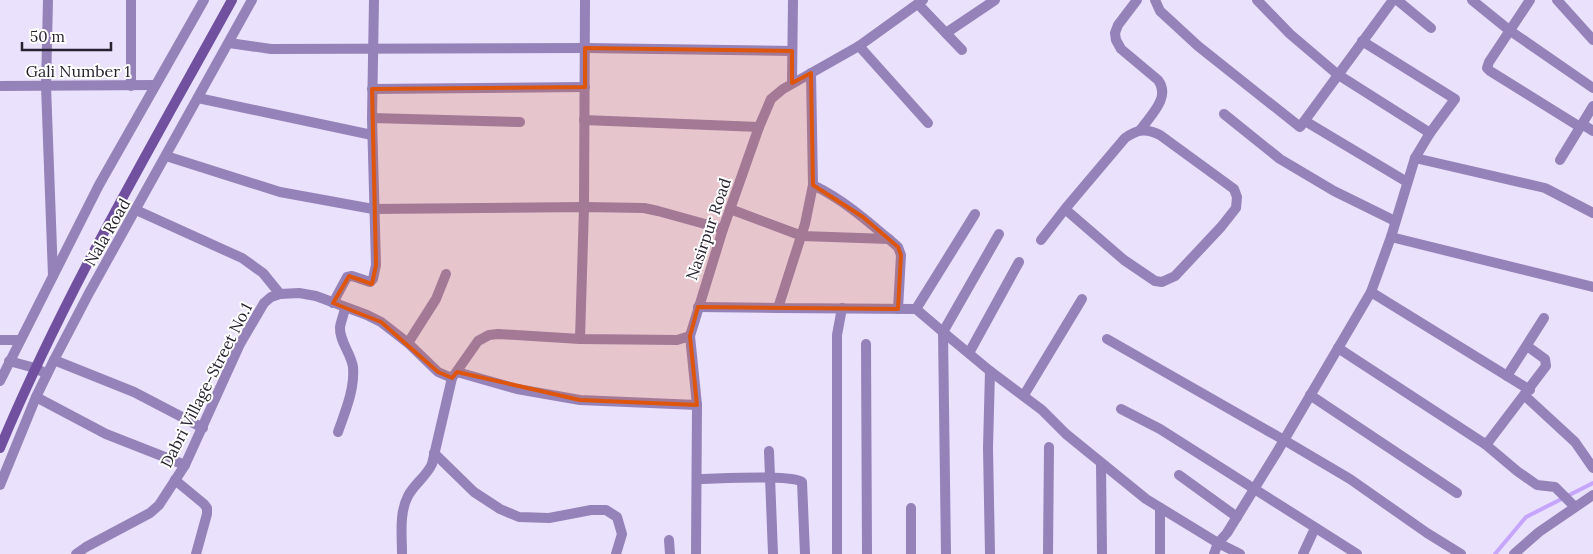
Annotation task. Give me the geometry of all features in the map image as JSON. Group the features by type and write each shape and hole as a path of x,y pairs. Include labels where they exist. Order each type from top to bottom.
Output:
{"street":[{"path":"48,0 46,86 53,277"},
{"path":"131,0 131,86"},
{"path":"0,382 99,185 204,0"},
{"path":"0,448 57,322 232,0"},
{"name":"Nala Road","path":"0,484 36,397 54,360 89,293 252,0"},
{"path":"333,303 347,277 352,276 370,282 373,279 376,265 372,135 374,0"},
{"path":"580,339 584,206 585,0"},
{"path":"792,83 793,0"},
{"path":"946,33 982,3 995,0"},
{"path":"1137,0 1118,24 1115,33 1116,40 1121,49 1158,80 1164,94 1141,129"},
{"path":"1155,0 1160,11 1233,76 1300,127 1393,0"},
{"path":"1256,0 1290,34 1337,74 1430,133"},
{"path":"1397,0 1431,28"},
{"path":"1472,0 1509,30 1593,88"},
{"path":"1530,0 1509,30 1487,68 1581,126 1593,131"},
{"path":"1557,0 1593,40"},
{"path":"921,2 962,50"},
{"name":"Nasirpur Road","path":"696,554 697,405 690,336 723,229 759,127 771,99 792,83 859,46 921,2"},
{"path":"1214,554 1218,543 1228,533 1371,292 1391,237 1415,158 1430,133 1455,99 1362,41"},
{"path":"229,43 271,49 584,48 792,51"},
{"path":"859,46 928,123"},
{"path":"778,308 802,236 813,185 810,73"},
{"name":"Gali Number 1","path":"0,86 156,85"},
{"path":"372,89 585,87"},
{"path":"198,98 372,135"},
{"path":"1560,160 1593,106"},
{"path":"1224,114 1280,160 1334,191 1395,221"},
{"path":"372,118 520,122"},
{"path":"584,120 759,127"},
{"path":"1305,121 1407,182"},
{"path":"1041,240 1065,209 1125,138 1141,129 1151,130 1160,135 1217,175 1234,189 1237,197 1236,208 1221,227 1175,276 1162,282 1155,281 1124,260 1065,209"},
{"path":"166,156 280,192 373,209 584,206 644,208 658,210 723,229"},
{"path":"1415,158 1545,188 1593,213"},
{"path":"813,185 834,195 898,247 901,255 898,309"},
{"path":"730,209 802,236 889,239"},
{"path":"136,210 242,258 263,273 280,294 307,294 381,322 408,343 438,372 580,400 697,405"},
{"path":"916,309 975,214"},
{"path":"946,554 943,332 999,234"},
{"path":"1391,237 1593,287"},
{"path":"969,353 1019,262"},
{"path":"408,343 436,299 446,274"},
{"path":"1371,292 1506,376 1527,393 1566,432 1591,466"},
{"name":"Dabri Village-Street No.1","path":"76,554 150,514 159,505 185,465 240,344 264,303 271,297 280,294"},
{"path":"1024,395 1082,299"},
{"path":"698,307 916,309 990,371 1024,395 1066,434 1146,499 1218,543 1240,554"},
{"path":"338,432 348,404 353,378 352,361 340,331 345,308"},
{"path":"837,554 837,335 842,308"},
{"path":"1506,376 1544,318"},
{"path":"402,554 402,518 404,507 409,494 428,473 454,375 478,341 489,335 580,339 677,340 690,336"},
{"path":"1107,339 1350,479 1426,534 1457,553"},
{"path":"0,340 20,340"},
{"path":"866,344 867,554"},
{"path":"1485,444 1527,393 1546,366 1547,362 1545,359 1527,346"},
{"path":"1338,348 1485,444 1517,471 1537,484 1555,487 1572,504"},
{"path":"54,360 134,392 203,428"},
{"path":"9,361 35,368 47,374"},
{"path":"990,371 988,448 990,554"},
{"path":"1310,395 1457,494"},
{"path":"36,397 106,434 185,465"},
{"path":"1121,408 1254,487 1357,554"},
{"path":"1048,554 1049,447"},
{"path":"770,451 773,554"},
{"path":"434,453 474,492 500,509 519,517 549,518 591,510 606,510 617,517 622,534 616,554"},
{"path":"1101,463 1102,554"},
{"path":"1178,475 1237,517"},
{"path":"696,479 770,478 802,482 805,554"},
{"path":"175,480 207,508 196,554"},
{"path":"1514,554 1572,504 1593,494"},
{"path":"911,508 911,554"},
{"path":"1160,508 1160,554"},
{"path":"1303,554 1315,528"},
{"path":"669,540 670,554"}],"highlighted area":[{"path":"585,48 792,51 792,83 811,73 813,185 863,217 898,247 901,255 898,309 698,307 690,336 697,405 580,400 457,372 452,378 438,372 381,322 333,303 349,276 372,284 376,265 372,89 585,87"}],"waterway":[{"path":"1495,554 1526,517 1593,483"}]}
